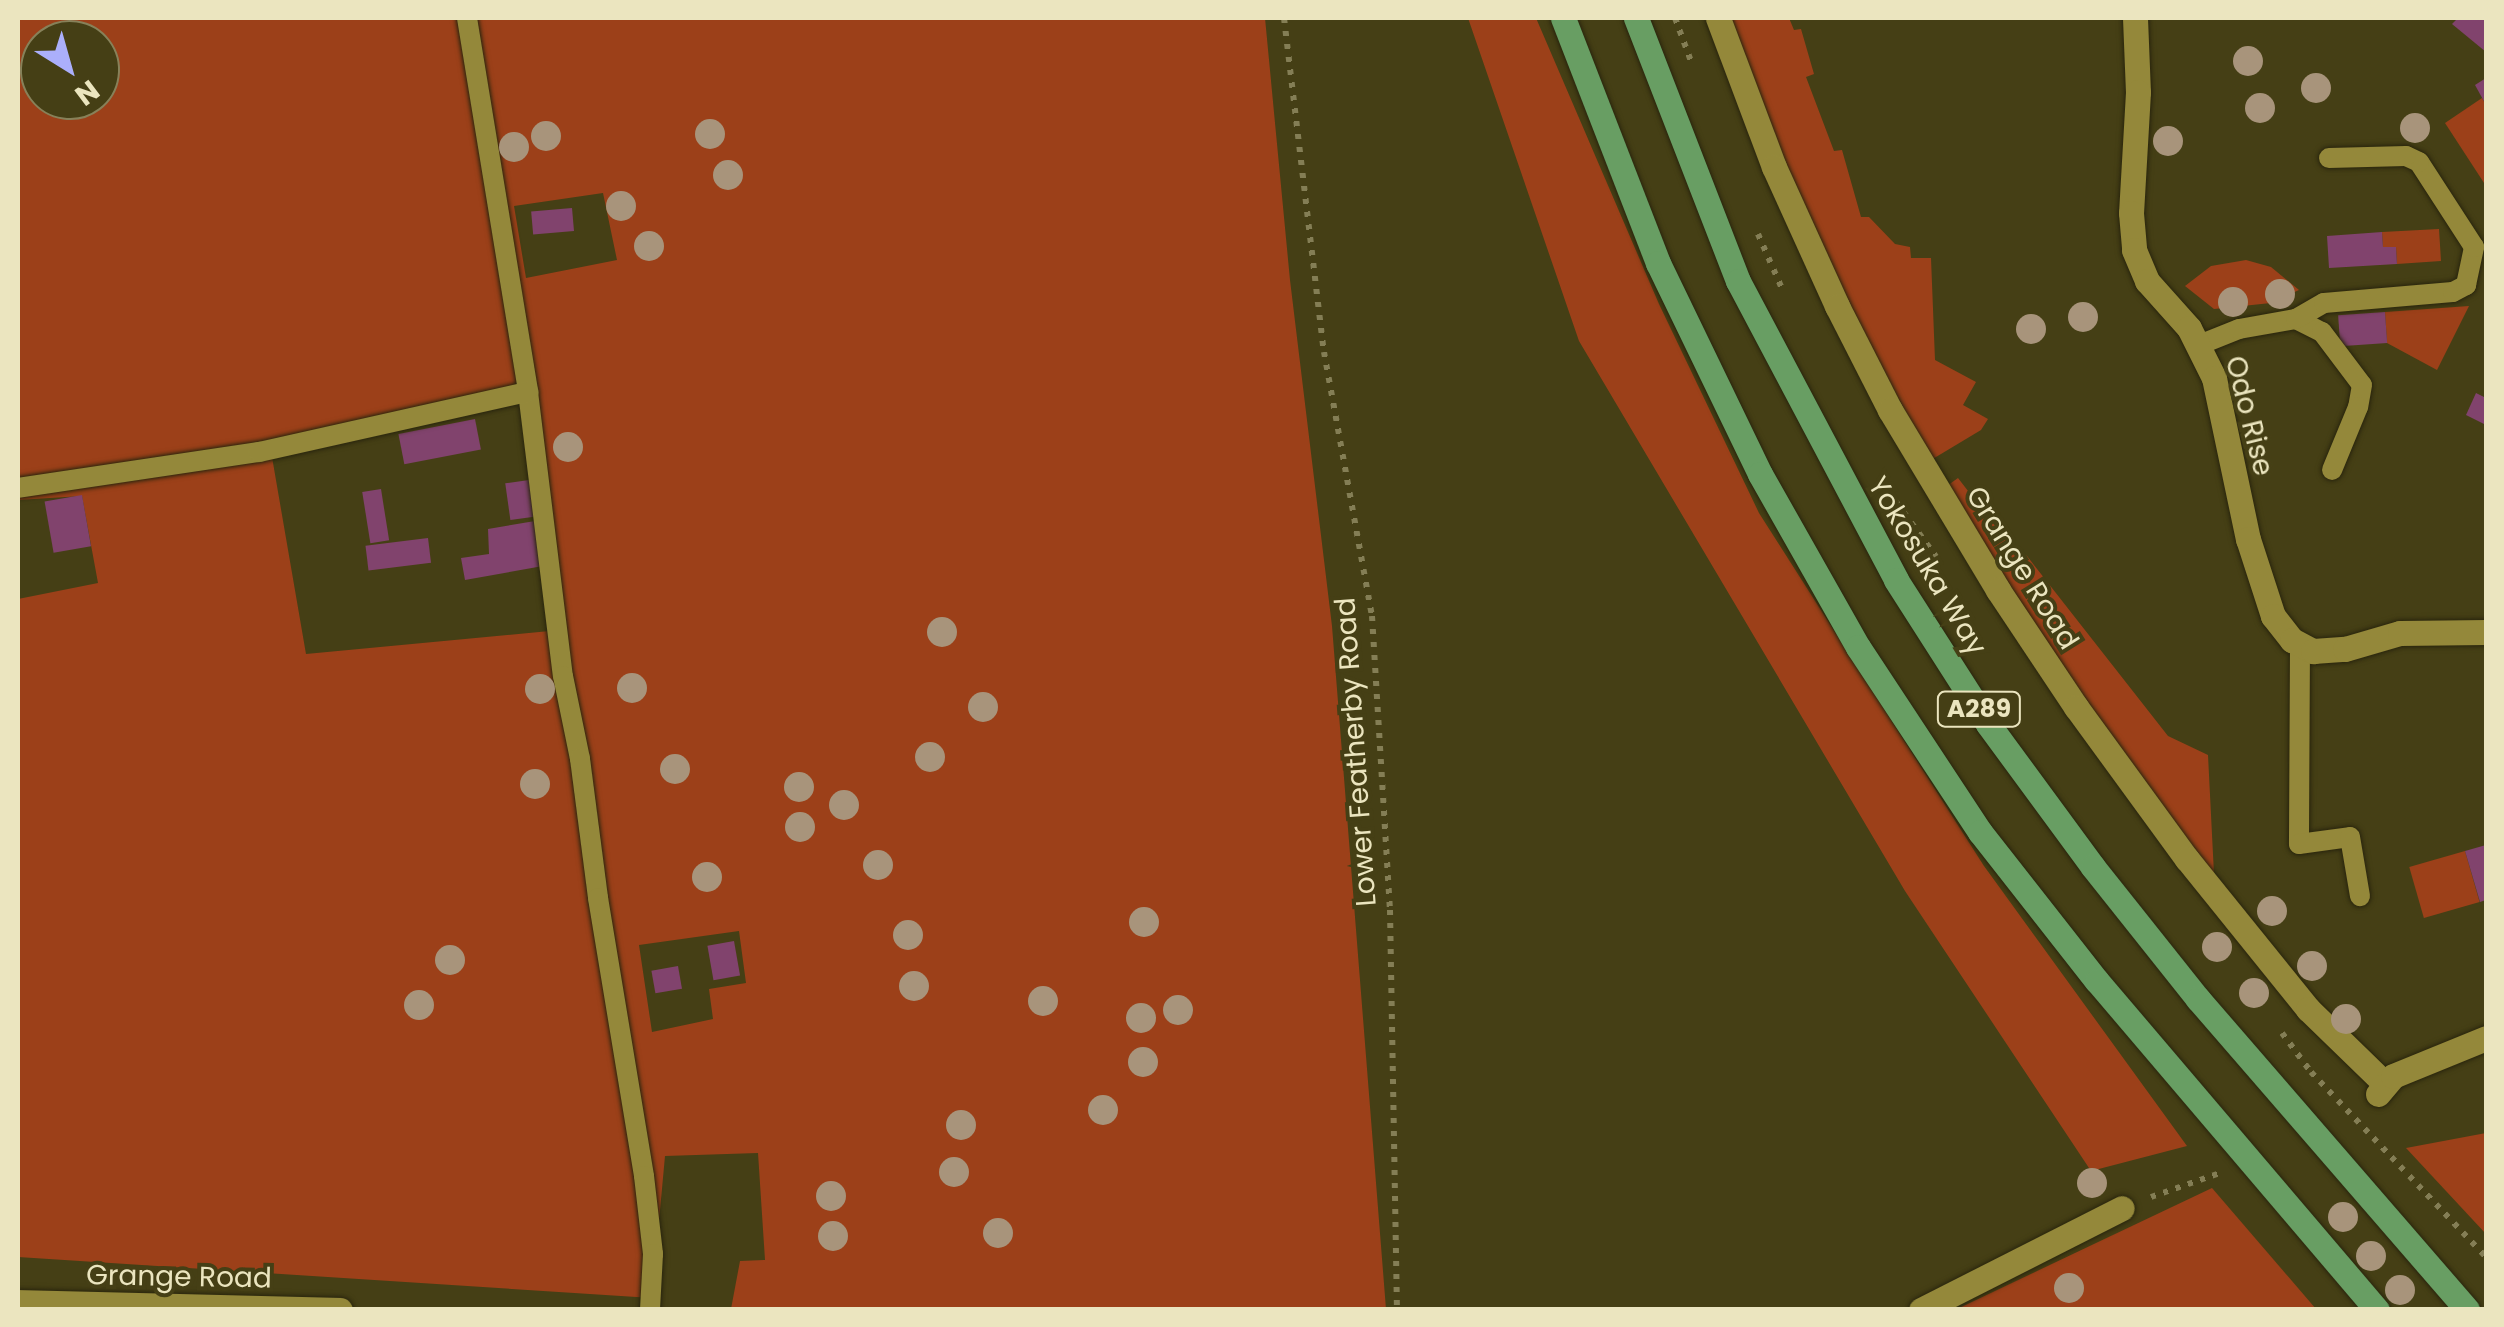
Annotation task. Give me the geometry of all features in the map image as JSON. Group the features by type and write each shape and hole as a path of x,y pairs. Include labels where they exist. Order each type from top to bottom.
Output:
{"main road":[{"name":"A289","path":"1563,18 1658,263 1760,474 1858,647 1980,832 2249,1162 2376,1310"},
{"name":"Yokosuka Way","path":"1636,18 1738,281 1896,580 1988,724 2093,867 2198,999 2467,1310"}],"street":[{"name":"Grange Road","path":"1718,18 1774,167 1837,306 1890,410 1998,590 2076,708 2186,859 2308,1009 2384,1083 2486,1038"},
{"name":"Odo Rise","path":"2134,18 2138,92 2132,201 2134,250 2147,281 2199,345 2218,390 2263,594 2279,625 2300,646"},
{"path":"2300,646 2332,651 2400,633 2486,632"},
{"path":"1921,1310 2122,1208"},
{"name":"Grange Road","path":"18,1302 340,1310"}],"lane":[{"path":"467,18 528,392 563,676 580,759 598,898 644,1176 652,1254 650,1310"},
{"path":"2199,345 2239,329 2296,319 2324,304 2459,292 2468,282 2474,255 2469,240 2412,157 2328,158"},
{"path":"2296,319 2322,332 2362,385 2358,407 2332,470"},
{"path":"18,488 259,452 528,392"},
{"path":"2300,646 2299,844 2350,837 2360,896"}],"path":[{"name":"Lower Featherby Road","path":"1284,18 1324,352 1372,616 1390,910 1397,1310"},
{"path":"2122,1208 2249,1162"}],"shaded area":[{"path":"18,18 1265,18 1290,280 1332,626 1386,1309 731,1309 740,1261 765,1260 758,1153 665,1156 652,1298 18,1257 18,599 98,583 82,496 18,500","holes":["603,193 617,260 526,278 514,206","522,402 560,630 306,654 272,457","739,931 746,983 709,989 713,1019 652,1032 639,945"]},
{"path":"1468,18 1536,18 1659,304 1759,513 1984,866 2187,1146 2091,1171 1905,891 1579,341"},
{"path":"1730,18 1789,18 1794,30 1801,29 1814,74 1806,77 1834,151 1842,150 1861,217 1869,217 1895,244 1910,247 1911,258 1931,258 1935,360 1976,382 1963,405 1988,419 1981,430 1931,460 1816,242"},
{"path":"2482,98 2486,105 2486,186 2445,123"},
{"path":"2439,229 2441,261 2397,264 2396,247 2383,247 2382,232"},
{"path":"2246,260 2271,267 2299,290 2271,303 2214,309 2185,286 2211,266"},
{"path":"2469,306 2437,370 2387,343 2385,312"},
{"path":"1958,478 2009,544 2027,556 2168,736 2208,755 2214,874 2120,759 1944,488"},
{"path":"2465,851 2480,902 2424,918 2409,867"},
{"path":"2486,1133 2486,1234 2406,1148"},
{"path":"2212,1188 2316,1309 1957,1309"}],"building":[{"path":"2458,18 2486,18 2486,52 2452,24"},
{"path":"2486,78 2486,105 2475,85"},
{"path":"572,208 574,231 533,234 531,212"},
{"path":"2382,232 2383,247 2396,247 2397,264 2329,268 2327,236"},
{"path":"2385,312 2387,343 2340,346 2338,315"},
{"path":"2476,393 2486,398 2486,425 2466,415"},
{"path":"475,419 481,449 404,464 398,434"},
{"path":"529,480 534,517 510,520 505,483"},
{"path":"381,489 389,540 370,543 362,492"},
{"path":"82,495 91,546 54,553 45,502"},
{"path":"535,521 543,566 465,580 461,558 489,554 488,529"},
{"path":"428,538 431,563 369,570 365,546"},
{"path":"2486,845 2486,900 2480,902 2465,851"},
{"path":"734,941 740,975 713,980 707,946"},
{"path":"678,966 682,989 655,993 651,971"}]}
